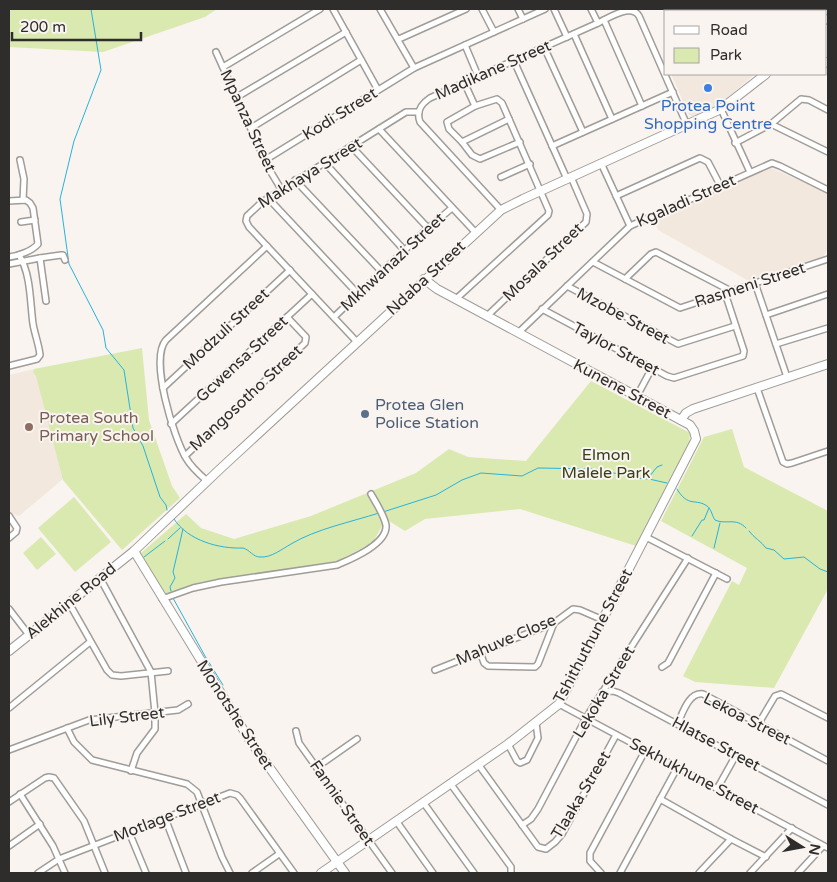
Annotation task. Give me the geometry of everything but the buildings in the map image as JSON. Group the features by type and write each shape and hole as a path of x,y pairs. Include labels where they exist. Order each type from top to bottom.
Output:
{"street":[{"path":"223,67 320,9"},
{"path":"333,9 378,90"},
{"path":"380,9 414,68"},
{"path":"399,40 466,9"},
{"path":"482,9 494,32"},
{"path":"518,9 523,19"},
{"name":"Kodi Street","path":"265,160 414,68 545,9"},
{"path":"554,9 567,37"},
{"path":"591,9 598,23"},
{"path":"775,10 780,9"},
{"name":"Madikane Street","path":"501,210 420,122 419,112 422,104 430,98 464,82 628,11 638,10 664,71"},
{"path":"604,20 642,106"},
{"path":"238,97 346,32"},
{"path":"574,34 612,119"},
{"path":"465,45 478,76"},
{"path":"544,47 583,132"},
{"name":"Mpanza Street","path":"216,52 265,160 281,189"},
{"path":"251,128 361,60"},
{"path":"514,61 552,146 569,178"},
{"name":"Madikane Street","path":"666,75 688,125"},
{"name":"Ndaba Street","path":"134,552 207,481 501,210 541,190 721,110 765,75"},
{"path":"464,82 476,106"},
{"path":"552,146 673,92"},
{"path":"456,299 548,214 549,207 520,142 499,99 476,106 447,122 449,129 474,157 480,159 520,142"},
{"path":"735,143 772,124 802,99 828,110"},
{"path":"721,110 750,172"},
{"name":"Makhaya Street","path":"357,342 248,226 246,219 252,209 324,162 407,111 419,112"},
{"path":"462,142 509,119"},
{"path":"772,124 828,152"},
{"path":"379,128 476,233"},
{"path":"351,146 428,228"},
{"path":"616,196 700,158 708,162 720,185"},
{"path":"20,160 24,179 23,200"},
{"path":"324,162 405,250"},
{"path":"601,163 630,226"},
{"path":"501,177 530,164"},
{"name":"Kgaladi Street","path":"518,333 630,226 769,164 774,164 828,190"},
{"name":"Mosala Street","path":"487,316 586,222 587,214 569,178"},
{"path":"295,180 382,272"},
{"path":"268,198 358,294"},
{"path":"9,201 23,200 28,201 32,205 38,245 9,257"},
{"name":"Mkhwanazi Street","path":"334,317 428,228 452,208"},
{"path":"20,222 35,220"},
{"path":"207,481 193,468 185,456 171,424 163,388 160,354 162,344 267,246"},
{"path":"625,279 651,254 656,252 728,292"},
{"path":"9,366 39,358 40,354 33,324 31,297 24,261 20,254"},
{"path":"9,264 61,255 63,255 65,260"},
{"path":"40,258 46,301"},
{"name":"Rasmeni Street","path":"593,262 679,308 828,259"},
{"name":"Modzuli Street","path":"163,388 290,270"},
{"name":"Kunene Street","path":"424,279 431,286 681,420 693,408 828,364"},
{"path":"755,283 787,377"},
{"name":"Mzobe Street","path":"567,286 678,344 735,326"},
{"name":"Taylor Street","path":"542,309 674,378 741,358 744,352 735,326 728,292"},
{"name":"Gcwensa Street","path":"171,424 312,294"},
{"path":"766,315 828,294"},
{"name":"Mangosotho Street","path":"185,456 305,343 306,336 287,317"},
{"path":"776,344 828,328"},
{"path":"637,396 652,368"},
{"path":"757,388 782,462 792,463 828,451"},
{"name":"Tshithuthune Street","path":"321,873 338,864 450,783 508,744 559,704 696,439 691,426 681,420"},
{"path":"162,599 194,588 222,582 337,565 369,549 385,533 386,527 384,518 370,494"},
{"path":"9,516 17,530 9,538"},
{"path":"646,537 727,578"},
{"name":"Alekhine Road","path":"9,651 134,552"},
{"name":"Monotshe Street","path":"134,552 249,738 345,873"},
{"name":"Lekoka Street","path":"522,825 531,819 538,809 601,692 688,558"},
{"path":"662,666 668,663 716,573"},
{"path":"100,578 151,672 155,713 154,729 137,754 131,771"},
{"path":"69,603 90,642 112,675 121,676 168,671"},
{"path":"9,609 29,635"},
{"name":"Mahuve Close","path":"435,670 554,623 570,610 580,610 603,620"},
{"path":"480,652 484,664 488,666 536,667 554,623"},
{"path":"9,708 90,642"},
{"name":"Hlatse Street","path":"601,692 613,691 619,693 828,805"},
{"name":"Lekoa Street","path":"678,723 691,698 694,695 700,694 759,723 828,761"},
{"path":"759,723 775,696 780,694 828,718"},
{"name":"Lily Street","path":"9,750 88,720 181,710 188,704"},
{"name":"Sekhukhune Street","path":"559,704 826,847"},
{"path":"508,744 517,761 524,762 527,760 538,738 536,723"},
{"path":"67,728 74,742 92,760 187,784 197,792 230,873"},
{"name":"Fannie Street","path":"296,730 299,743 392,873"},
{"name":"Tlaaka Street","path":"522,825 538,847 546,849 555,842 562,834 616,735"},
{"path":"317,767 357,738"},
{"path":"601,873 591,864 589,857 645,751"},
{"path":"717,789 736,755"},
{"path":"478,764 522,825"},
{"path":"620,873 677,768"},
{"path":"9,802 45,778 53,778 84,821 105,873"},
{"path":"450,783 510,867 511,872"},
{"path":"20,794 60,859 65,873"},
{"name":"Motlage Street","path":"38,873 60,859 226,794 237,796 294,873"},
{"path":"660,799 766,857"},
{"path":"424,802 474,873"},
{"path":"165,818 186,873"},
{"path":"397,822 433,873"},
{"path":"9,846 40,824"},
{"path":"750,873 792,828"},
{"path":"129,832 146,873"},
{"path":"698,873 730,839"},
{"path":"798,873 826,847"},
{"path":"252,873 279,854"}],"shaded area":[{"name":"Protea Point Shopping Centre","path":"671,75 754,75 722,102 695,117 689,115"},
{"path":"769,167 828,193 828,247 824,256 749,281 658,230 654,220"},
{"name":"Protea South Primary School","path":"34,369 33,372 36,375 64,478 19,516 10,513 9,508 9,375"}],"green space":[{"path":"9,9 217,9 205,17 103,52 9,47"},
{"path":"142,348 149,420 172,486 180,498 122,550 63,480 36,376 33,372 34,369"},
{"name":"Elmon Malele Park","path":"591,381 690,433 689,445 636,546 520,509 425,519 405,531 389,521 382,526 373,542 338,561 201,582 164,595 141,553 186,514 201,528 234,539 311,516 416,473 449,449 468,457 526,461"},
{"name":"Elmon Malele Park","path":"732,429 744,467 828,511 828,589 774,688 695,682 683,676 732,581 739,585 747,568 661,521 704,437"},
{"path":"74,497 111,542 75,572 38,528"},
{"path":"41,537 56,554 37,570 23,553"}],"waterway":[{"path":"91,9 101,70 74,141 60,199 69,264 103,330 106,348 124,370 133,428 143,446 160,497 167,510"},
{"path":"649,477 657,467 662,465"},
{"path":"383,512 436,495 462,480 481,473 522,476 538,468 596,469 667,483"},
{"path":"677,489 688,501 707,506 715,520 735,522 746,528"},
{"path":"692,536 702,520 704,520 709,508"},
{"path":"174,519 187,533 205,542 224,547 243,548 255,556 264,557 276,553 311,534 379,513"},
{"path":"714,548 720,523"},
{"path":"168,539 180,528"},
{"path":"171,591 170,587 175,578 173,572 183,529"},
{"path":"749,531 766,548 774,550 784,559 804,557 820,569 828,572"},
{"path":"144,557 165,541"},
{"path":"173,598 223,685"}],"place":[{"name":"Protea Point Shopping Centre","path":"708,88"},
{"name":"Protea Glen Police Station","path":"365,414"},
{"name":"Protea South Primary School","path":"29,427"}]}
